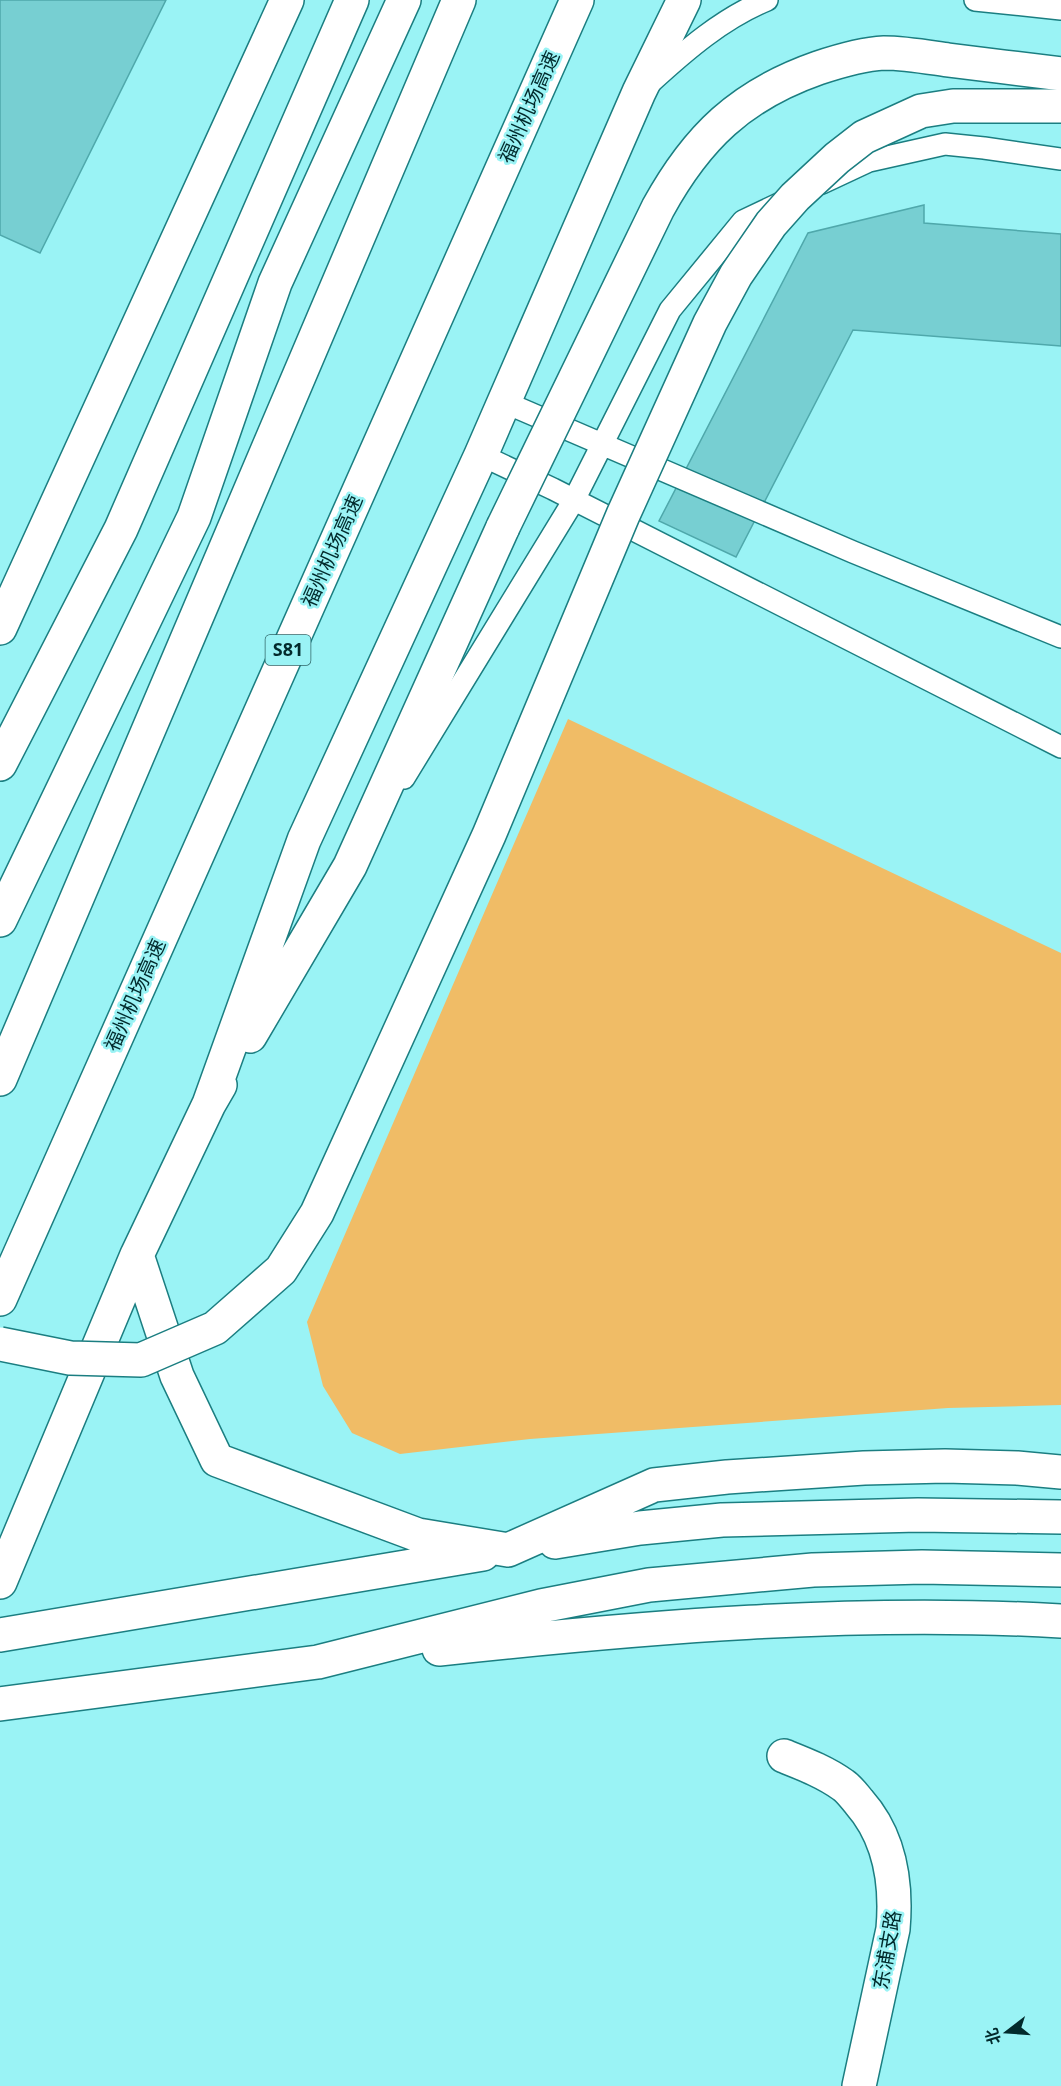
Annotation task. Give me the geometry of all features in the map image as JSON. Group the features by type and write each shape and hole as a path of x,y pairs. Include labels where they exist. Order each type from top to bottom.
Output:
{"main road":[{"path":"0,628 287,0"},
{"path":"0,764 122,529 352,0"},
{"path":"0,920 194,517 275,283 404,0"},
{"path":"0,1079 459,0"},
{"name":"福州机场高速","path":"0,1299 577,0"},
{"path":"209,1104 304,840 481,455 639,92 684,0"},
{"path":"0,1582 137,1255 209,1104 350,866 503,527 674,178 717,125 742,105 797,75 850,58 884,53 1061,74"},
{"path":"0,1344 70,1358 141,1360 215,1328 281,1270 316,1213 489,835 623,515 710,323 747,258 771,224 795,197 837,158 864,137 921,111 953,106 1061,106"},
{"path":"137,1255 177,1377 217,1460 418,1535 508,1550 654,1485 727,1477 864,1467 945,1466 1061,1472"},
{"path":"0,1635 640,1528 722,1520 918,1515 1061,1517"},
{"path":"318,1662 541,1606 650,1585 824,1570 922,1567 1061,1570"},
{"path":"0,1704 318,1662 577,1634 811,1620 954,1618 1061,1622"},
{"name":"东浦支路","path":"784,1756 815,1768 844,1786 866,1810 884,1843 893,1876 896,1902 893,1929 859,2086"}],"lane":[{"path":"639,92 683,53 718,27 754,5 767,0"},
{"path":"975,0 1061,9"},
{"path":"350,866 574,500 670,310 743,221 869,161 945,144 984,147 1061,159"},
{"path":"504,402 874,561 1061,637"},
{"path":"481,455 1061,747"}],"shaded area":[{"path":"568,719 1061,953 1061,1405 948,1408 530,1439 400,1454 352,1433 323,1386 307,1322"}],"building":[{"path":"0,0 166,0 40,253 0,235"},
{"path":"924,205 924,223 1061,234 1061,346 853,330 736,557 659,521 808,233"}]}
